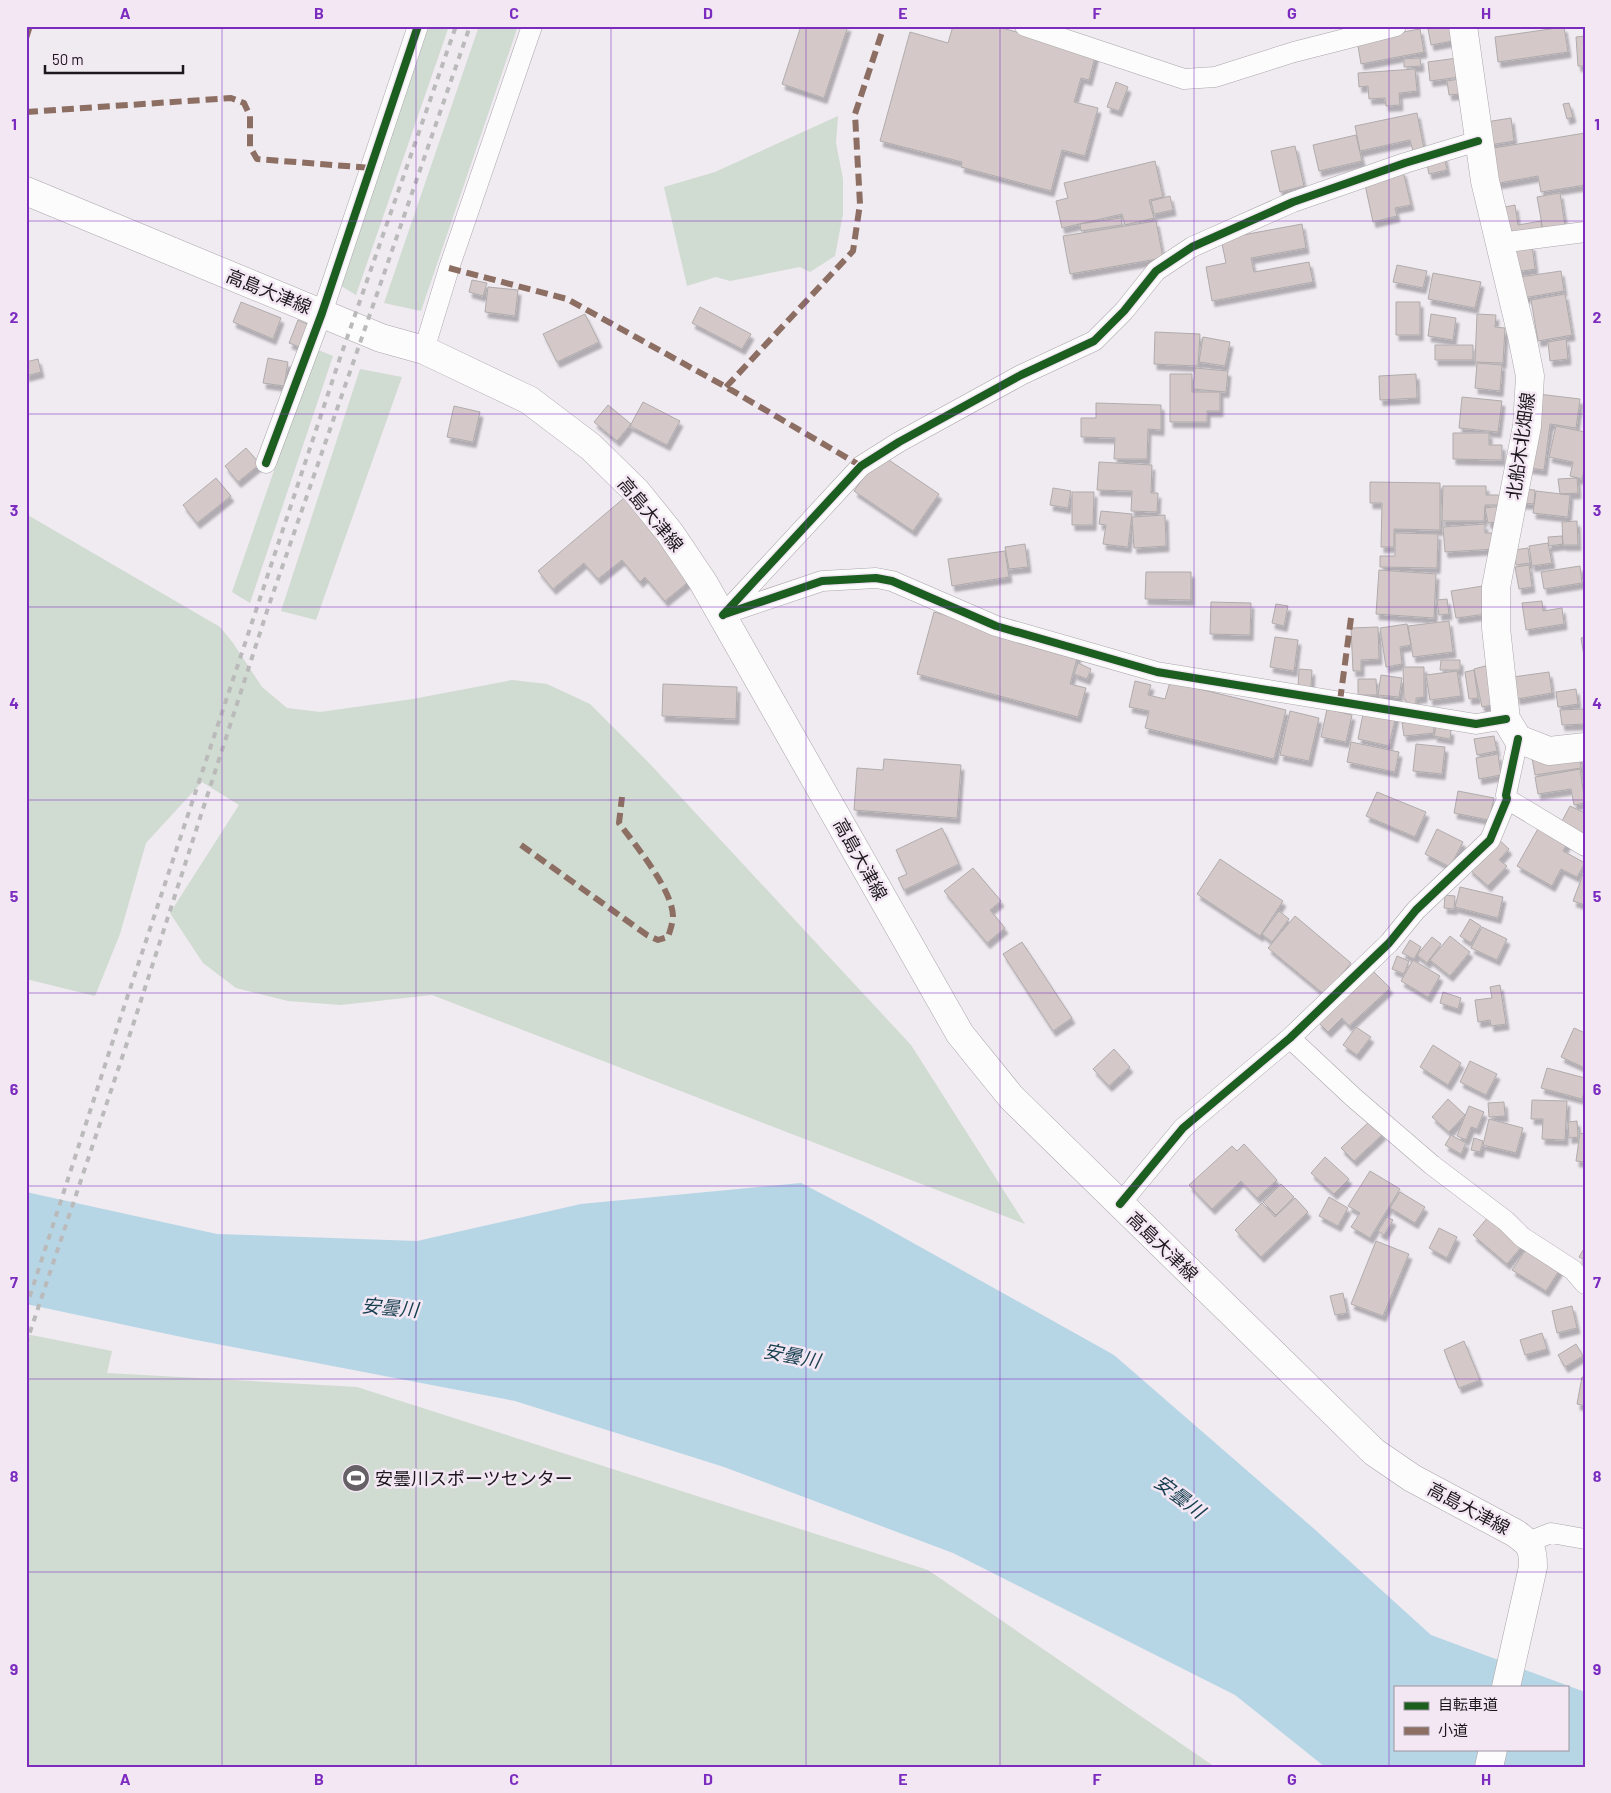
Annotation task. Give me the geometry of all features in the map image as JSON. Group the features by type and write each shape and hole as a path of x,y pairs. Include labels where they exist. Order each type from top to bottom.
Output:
{"main road":[{"name":"北船木北畑線","path":"1463,26 1485,181 1530,376 1527,426 1496,587 1496,628 1512,729"},
{"name":"高島大津線","path":"26,191 381,338 424,350 529,400 591,447 636,492 670,534 703,582 960,1034 1011,1097 1374,1452 1412,1478 1454,1499 1530,1554"},
{"path":"1512,729 1549,750 1585,748"},
{"path":"1506,1686 1530,1554"},
{"path":"1489,1767 1493,1750"}],"street":[{"path":"266,463 322,314 418,26"},
{"path":"424,350 449,268 532,26"},
{"path":"1025,26 1184,79 1215,77 1294,52 1396,26"},
{"path":"722,615 861,466 898,442 1021,375 1094,341 1124,311 1156,271 1192,246 1293,202 1478,141"},
{"path":"1500,243 1585,232"},
{"path":"722,615 822,581 876,578 892,581 996,626 1157,672 1512,729 1506,795 1508,799 1585,846"},
{"path":"1120,1204 1183,1128 1290,1038 1389,943 1416,910 1490,840 1508,799"},
{"path":"1290,1038 1353,1097 1432,1165 1506,1220 1522,1237 1572,1270 1585,1284"},
{"path":"1530,1554 1551,1532 1585,1539"}],"shaded area":[{"path":"425,26 449,26 356,295 338,284"},
{"path":"479,26 518,26 421,311 384,303"},
{"path":"838,116 836,143 843,179 843,214 835,256 810,272 800,267 730,281 716,277 687,286 664,187 715,172"},
{"path":"316,349 333,356 250,603 232,592"},
{"path":"360,369 402,377 316,620 281,611"},
{"path":"26,514 220,627 262,687 287,708 320,712 413,699 512,680 547,684 590,704 650,764 911,1045 1025,1224 432,995 341,1005 288,1001 236,988 203,963 170,913 239,805 202,782 146,843 120,934 95,996 26,979"},
{"name":"安曇川スポーツセンター","path":"26,1334 112,1351 107,1373 357,1387 928,1570 1215,1767 26,1767"}],"water":[{"name":"安曇川","path":"801,1183 872,1220 1114,1355 1312,1527 1431,1635 1585,1692 1585,1767 1325,1767 1235,1695 953,1553 724,1467 515,1401 191,1339 26,1304 26,1192 217,1234 417,1241 581,1204"}],"building":[{"path":"801,26 848,26 824,98 782,84"},
{"path":"953,26 994,26 1096,53 1089,80 1081,78 1074,102 1098,108 1085,156 1062,150 1051,191 961,167 962,162 880,141 910,32 948,43"},
{"path":"1449,26 1452,41 1431,45 1428,29"},
{"path":"1564,27 1568,52 1498,62 1495,37"},
{"path":"1420,29 1424,52 1361,64 1357,40"},
{"path":"1585,36 1585,66 1578,66 1576,37"},
{"path":"1420,58 1421,66 1404,67 1404,59"},
{"path":"1457,58 1460,77 1430,81 1428,62"},
{"path":"1415,69 1417,91 1399,93 1400,105 1386,106 1385,98 1369,99 1368,86 1359,87 1358,73"},
{"path":"1466,78 1468,93 1449,95 1447,81"},
{"path":"1116,82 1128,87 1119,111 1107,107"},
{"path":"1569,103 1573,117 1567,119 1563,104"},
{"path":"1417,113 1424,149 1413,151 1410,140 1360,151 1355,126"},
{"path":"1511,118 1514,141 1490,145 1486,122"},
{"path":"1585,133 1585,185 1541,192 1538,176 1494,184 1488,149"},
{"path":"1356,135 1362,161 1319,171 1313,145"},
{"path":"1295,146 1304,186 1280,192 1271,151"},
{"path":"1444,155 1447,170 1429,174 1426,159"},
{"path":"1155,161 1163,197 1149,200 1154,218 1125,225 1122,214 1062,228 1056,201 1068,198 1064,183"},
{"path":"1403,171 1411,205 1395,208 1397,216 1373,222 1364,180"},
{"path":"1560,193 1565,226 1543,230 1537,197"},
{"path":"1170,196 1173,210 1154,214 1151,201"},
{"path":"1515,205 1518,225 1541,221 1542,231 1505,238 1500,208"},
{"path":"1121,218 1122,225 1081,231 1080,224"},
{"path":"1156,221 1163,258 1070,274 1063,236"},
{"path":"1302,224 1306,248 1251,258 1254,272 1309,262 1313,282 1212,301 1206,267 1226,263 1221,239"},
{"path":"1532,245 1535,269 1515,272 1511,248"},
{"path":"1397,265 1427,271 1423,288 1393,282"},
{"path":"1561,271 1564,291 1523,298 1520,277"},
{"path":"1433,273 1481,282 1475,308 1428,299"},
{"path":"472,280 487,283 483,296 469,292"},
{"path":"488,287 518,290 515,316 485,312"},
{"path":"1565,294 1572,335 1538,341 1531,300"},
{"path":"241,302 281,318 273,339 233,322"},
{"path":"1396,302 1420,302 1420,335 1396,335"},
{"path":"700,307 751,334 742,349 692,323"},
{"path":"585,314 599,342 557,362 543,334"},
{"path":"1431,314 1456,318 1453,340 1428,336"},
{"path":"1477,314 1496,315 1495,327 1505,328 1503,363 1475,362"},
{"path":"298,320 314,327 305,349 289,343"},
{"path":"1155,332 1200,334 1198,366 1154,364"},
{"path":"1203,337 1230,342 1225,366 1199,362"},
{"path":"1566,339 1568,359 1550,361 1548,342"},
{"path":"1435,345 1473,345 1473,360 1435,360"},
{"path":"268,358 288,362 284,386 263,383"},
{"path":"38,359 41,372 26,376 26,362"},
{"path":"1477,363 1502,365 1500,391 1475,388"},
{"path":"1195,368 1228,371 1226,392 1193,389"},
{"path":"1170,374 1192,374 1192,392 1220,392 1220,411 1207,411 1207,422 1170,422"},
{"path":"1416,374 1417,398 1380,400 1379,376"},
{"path":"1538,394 1580,399 1576,428 1550,424 1544,470 1529,468"},
{"path":"1462,397 1502,401 1498,432 1459,428"},
{"path":"643,402 680,421 667,445 630,426"},
{"path":"1096,403 1161,405 1161,430 1148,429 1147,459 1114,459 1115,438 1081,437 1081,418 1096,418"},
{"path":"608,405 631,424 617,441 594,422"},
{"path":"454,406 480,412 473,442 447,437"},
{"path":"1556,426 1585,432 1585,467 1582,479 1570,476 1573,462 1549,457"},
{"path":"1453,433 1489,433 1489,445 1502,445 1502,460 1453,459"},
{"path":"246,448 260,464 238,482 225,466"},
{"path":"880,454 939,494 913,531 854,491"},
{"path":"1099,462 1152,465 1151,493 1158,493 1157,512 1131,511 1132,491 1097,490"},
{"path":"216,478 231,496 197,523 183,505"},
{"path":"1577,478 1578,493 1560,494 1558,479"},
{"path":"1370,482 1440,483 1440,530 1394,529 1394,547 1381,547 1382,503 1370,503"},
{"path":"1443,486 1486,486 1486,495 1504,495 1504,505 1485,505 1484,521 1442,521"},
{"path":"1053,488 1071,491 1068,508 1050,505"},
{"path":"1522,489 1535,490 1534,504 1521,503"},
{"path":"1536,491 1570,495 1568,517 1533,513"},
{"path":"1072,492 1094,492 1093,525 1072,525"},
{"path":"624,498 692,579 665,601 645,577 640,582 622,560 598,579 584,563 553,589 538,571"},
{"path":"1502,506 1504,521 1488,523 1485,508"},
{"path":"1101,511 1132,514 1128,547 1103,544 1106,525 1099,524"},
{"path":"1165,515 1166,546 1134,548 1132,517"},
{"path":"1577,521 1578,545 1563,545 1562,522"},
{"path":"1485,524 1485,533 1494,533 1495,549 1445,552 1443,527"},
{"path":"1395,533 1438,534 1437,568 1380,567 1380,556 1395,556"},
{"path":"1562,536 1563,544 1549,546 1548,537"},
{"path":"1548,543 1552,563 1532,566 1529,546"},
{"path":"1025,544 1028,567 1009,569 1005,547"},
{"path":"1528,548 1530,563 1516,565 1514,550"},
{"path":"1005,551 1009,577 952,586 948,559"},
{"path":"1529,565 1532,587 1519,589 1515,567"},
{"path":"1580,566 1582,583 1544,589 1541,572"},
{"path":"1379,570 1436,574 1434,618 1376,614"},
{"path":"1146,572 1191,572 1191,600 1145,599"},
{"path":"1483,586 1487,614 1456,618 1451,591"},
{"path":"1447,599 1449,614 1439,615 1437,600"},
{"path":"1542,601 1543,611 1562,608 1564,624 1526,630 1522,603"},
{"path":"1211,602 1251,603 1250,635 1210,634"},
{"path":"1276,604 1288,606 1284,626 1272,623"},
{"path":"934,612 1079,651 1070,684 1086,688 1078,717 917,674"},
{"path":"1449,621 1453,652 1413,657 1408,626"},
{"path":"1407,624 1411,645 1400,647 1402,664 1386,667 1380,628"},
{"path":"1378,627 1379,659 1361,660 1361,671 1353,671 1351,628"},
{"path":"1275,637 1298,640 1294,671 1270,667"},
{"path":"1585,637 1585,662 1581,638"},
{"path":"1441,660 1460,660 1460,670 1440,670"},
{"path":"1078,663 1091,669 1087,679 1074,674"},
{"path":"1489,665 1497,704 1482,707 1474,669"},
{"path":"1403,667 1424,667 1424,697 1416,698 1416,706 1406,706 1406,700 1404,700"},
{"path":"1299,669 1312,670 1311,687 1298,686"},
{"path":"1474,670 1478,698 1469,699 1465,672"},
{"path":"1457,671 1461,696 1430,700 1426,675"},
{"path":"1549,672 1552,693 1517,699 1513,677"},
{"path":"1381,675 1402,678 1399,697 1378,695"},
{"path":"1358,679 1376,679 1377,695 1358,695"},
{"path":"1135,681 1151,685 1148,695 1165,699 1170,682 1286,710 1274,759 1145,728 1149,711 1129,707"},
{"path":"663,684 737,687 736,719 662,716"},
{"path":"1576,689 1578,704 1558,707 1556,692"},
{"path":"1327,709 1352,715 1346,742 1321,737"},
{"path":"1364,709 1396,715 1389,746 1358,739"},
{"path":"1584,709 1585,724 1562,725 1560,710"},
{"path":"1290,711 1319,718 1309,761 1280,755"},
{"path":"1433,719 1434,733 1404,736 1402,723"},
{"path":"1436,727 1451,730 1450,739 1434,736"},
{"path":"1494,736 1497,751 1477,755 1474,739"},
{"path":"1351,742 1399,752 1395,772 1347,762"},
{"path":"1416,744 1445,747 1442,774 1413,771"},
{"path":"1579,750 1581,768 1535,775 1532,758"},
{"path":"1498,754 1501,775 1479,779 1476,758"},
{"path":"884,759 961,765 957,818 854,810 857,768 883,770"},
{"path":"1580,769 1585,803 1574,805 1571,789 1538,794 1535,777"},
{"path":"1458,791 1494,798 1489,820 1454,813"},
{"path":"1377,792 1426,812 1415,837 1366,816"},
{"path":"1570,806 1585,813 1585,835 1561,823"},
{"path":"1539,827 1568,842 1563,851 1585,863 1577,877 1561,869 1552,886 1517,866"},
{"path":"942,828 959,864 904,890 898,878 907,874 896,850"},
{"path":"1437,829 1463,842 1450,867 1425,854"},
{"path":"1497,838 1509,849 1499,860 1507,866 1488,886 1469,869"},
{"path":"1220,859 1283,901 1260,936 1197,894"},
{"path":"973,868 1001,901 990,910 1005,928 987,943 944,891"},
{"path":"1585,869 1585,905 1573,901"},
{"path":"1460,887 1503,897 1498,918 1455,907"},
{"path":"1445,895 1455,896 1454,909 1444,908"},
{"path":"1279,911 1289,919 1272,942 1262,934"},
{"path":"1295,916 1351,963 1325,995 1268,948"},
{"path":"1470,919 1481,926 1471,943 1460,936"},
{"path":"1482,927 1507,939 1497,960 1471,948"},
{"path":"1450,936 1470,952 1450,976 1430,960"},
{"path":"1432,937 1441,944 1427,963 1417,955"},
{"path":"1410,940 1421,947 1414,959 1402,953"},
{"path":"1022,942 1072,1018 1053,1031 1003,954"},
{"path":"1397,956 1409,961 1404,974 1392,969"},
{"path":"1413,960 1440,976 1428,997 1401,981"},
{"path":"1373,971 1390,988 1349,1026 1342,1018 1328,1032 1318,1022"},
{"path":"1500,985 1506,1024 1491,1026 1490,1020 1478,1022 1475,1000 1492,998 1490,987"},
{"path":"1443,992 1461,998 1458,1009 1440,1003"},
{"path":"1356,1027 1371,1037 1357,1055 1343,1045"},
{"path":"1574,1028 1585,1033 1585,1068 1561,1057"},
{"path":"1433,1045 1461,1063 1448,1085 1420,1067"},
{"path":"1114,1049 1130,1067 1109,1086 1093,1069"},
{"path":"1470,1061 1497,1074 1486,1095 1460,1082"},
{"path":"1547,1068 1585,1078 1585,1089 1582,1099 1541,1088"},
{"path":"1448,1099 1465,1115 1449,1132 1432,1117"},
{"path":"1532,1100 1567,1101 1565,1140 1542,1139 1543,1119 1531,1119"},
{"path":"1504,1102 1505,1116 1489,1117 1488,1103"},
{"path":"1469,1106 1484,1112 1477,1129 1471,1127 1466,1140 1457,1136"},
{"path":"1489,1119 1523,1128 1516,1153 1483,1145"},
{"path":"1370,1121 1383,1134 1354,1161 1341,1148"},
{"path":"1577,1121 1578,1137 1569,1138 1568,1122"},
{"path":"1580,1133 1585,1134 1585,1162 1576,1161"},
{"path":"1451,1135 1466,1143 1461,1154 1445,1145"},
{"path":"1474,1138 1483,1141 1480,1152 1471,1150"},
{"path":"1244,1144 1277,1180 1257,1198 1241,1181 1212,1209 1189,1185 1232,1146 1237,1151"},
{"path":"1325,1157 1349,1179 1334,1194 1311,1173"},
{"path":"1370,1171 1400,1189 1370,1238 1351,1227 1360,1213 1348,1206"},
{"path":"1281,1184 1294,1197 1276,1215 1263,1202"},
{"path":"1400,1192 1425,1207 1415,1223 1390,1208"},
{"path":"1329,1197 1348,1208 1338,1226 1319,1216"},
{"path":"1295,1198 1308,1212 1261,1257 1235,1230 1262,1203 1275,1217"},
{"path":"1489,1216 1523,1245 1507,1264 1473,1235"},
{"path":"1387,1217 1393,1220 1384,1235 1378,1231"},
{"path":"1439,1228 1457,1237 1447,1258 1429,1248"},
{"path":"1376,1241 1409,1254 1383,1316 1351,1304"},
{"path":"1529,1245 1562,1266 1546,1291 1512,1270"},
{"path":"1585,1247 1585,1260 1579,1257"},
{"path":"1343,1293 1347,1313 1335,1315 1330,1296"},
{"path":"1572,1306 1577,1328 1557,1333 1552,1311"},
{"path":"1542,1333 1547,1349 1525,1355 1520,1340"},
{"path":"1464,1341 1480,1380 1459,1388 1444,1350"},
{"path":"1576,1344 1583,1356 1565,1367 1558,1355"},
{"path":"1582,1377 1585,1377 1585,1406 1577,1404"}],"railway":[{"path":"26,1308 340,358 456,26"},
{"path":"26,1344 133,1025 269,605 470,26"}],"marked path":[{"path":"26,38 30,26"},
{"path":"726,387 853,251 860,204 855,114 884,26"},
{"path":"26,112 231,98 244,103 250,116 250,147 257,159 371,168"},
{"path":"449,268 567,299 726,387 861,466"},
{"path":"1340,701 1351,618"},
{"path":"521,845 647,935 658,940 668,937 672,926 672,907 661,882 619,823 622,797"}],"cycle path":[{"path":"266,463 322,313 418,26"},
{"path":"723,615 861,466 899,442 1021,375 1094,341 1124,311 1156,271 1192,247 1293,202 1405,163 1478,141"},
{"path":"725,614 822,581 876,578 892,581 996,626 1157,672 1476,724 1506,719"},
{"path":"1120,1204 1183,1128 1290,1038 1389,943 1416,910 1490,840 1507,799 1506,795 1518,739"}],"place":[{"name":"安曇川スポーツセンター","path":"356,1478"}]}
